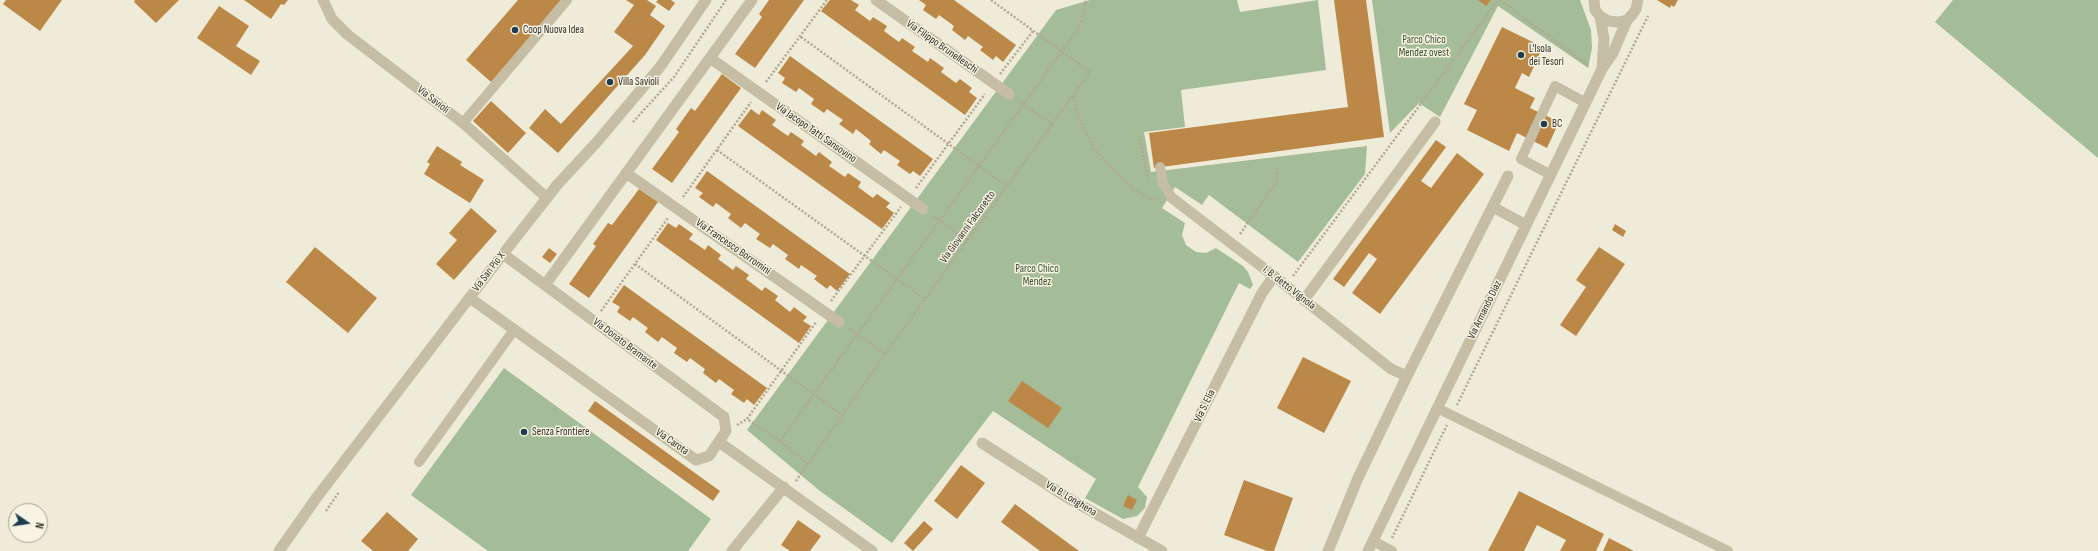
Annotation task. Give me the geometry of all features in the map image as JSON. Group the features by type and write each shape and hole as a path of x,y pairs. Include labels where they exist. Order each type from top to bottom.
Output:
{"street":[{"name":"Via Savioli","path":"323,0 332,20 348,35 463,123 547,198"},
{"name":"Via San Pio X","path":"279,551 317,497 503,254 547,198 660,67 706,0"},
{"path":"545,285 752,0"},
{"name":"Via Filippo Brunelleschi","path":"876,0 1009,94"},
{"name":"Via Armando Diaz","path":"1593,1 1600,16 1604,39 1602,69"},
{"name":"Via Armando Diaz","path":"1371,546 1602,69 1614,53 1626,20 1632,15 1639,1"},
{"path":"1600,16 1613,22 1626,20"},
{"name":"Via Jacopo Tatti Sansovino","path":"710,58 923,209"},
{"path":"1304,300 1435,122"},
{"name":"Via Francesco Borromini","path":"626,173 840,322"},
{"path":"1328,551 1358,478 1407,376 1508,176"},
{"name":"I. B. detto Vignola","path":"1172,198 1274,276 1390,369 1407,376"},
{"path":"1493,207 1526,225"},
{"name":"Via Donato Bramante","path":"503,254 724,417 726,431 719,442"},
{"name":"Via S. Elia","path":"1138,538 1262,293 1274,276"},
{"name":"Via Carota","path":"470,298 696,460 709,456 719,442"},
{"path":"719,442 872,551"},
{"name":"Via B. Longhena","path":"982,443 1068,498 1162,551"},
{"path":"732,551 786,489"}],"lane":[{"path":"463,123 567,0"},
{"path":"1551,175 1521,159 1555,86 1586,102"},
{"path":"1160,167 1163,183 1172,198"},
{"path":"419,462 514,330"},
{"path":"1437,408 1728,551"},
{"path":"1371,546 1390,550"}],"path":[{"path":"594,321 758,92 801,37 827,0"},
{"name":"Via Giovanni Falconetto","path":"786,489 808,464 885,354 1008,187 1090,72 991,0"},
{"path":"780,441 1062,52 1082,23 1086,0"},
{"path":"1286,286 1499,0 1590,67"},
{"path":"1390,550 1451,416 1647,19"},
{"path":"808,464 780,441 747,419 863,256 1033,31"},
{"path":"801,37 1008,187"},
{"path":"1009,94 1053,125"},
{"path":"1074,95 1079,119 1095,150 1134,190 1154,200 1159,198"},
{"path":"717,150 925,299"},
{"path":"1232,244 1277,181 1277,165"},
{"path":"923,209 968,241"},
{"path":"635,264 842,415"},
{"path":"840,322 885,354"}],"green space":[{"name":"Parco Chico Mendez","path":"1090,0 1237,0 1240,12 1318,0 1326,70 1181,90 1185,127 1144,132 1151,172 1367,146 1365,174 1298,262 1209,195 1202,205 1175,187 1162,208 1185,223 1182,235 1186,245 1196,252 1206,253 1216,248 1243,266 1248,272 1253,285 1250,289 1239,283 1138,487 1147,497 1145,508 1137,516 1123,519 1085,498 1096,479 993,411 892,543 820,491 747,430 1056,10"},
{"name":"Parco Chico Mendez ovest","path":"1372,0 1580,0 1591,30 1592,48 1588,68 1498,6 1440,117 1419,103 1390,133"},
{"path":"1953,0 2098,0 2098,158 1935,22"},
{"name":"Senza Frontiere","path":"504,368 711,519 688,551 488,551 411,495"}],"building":[{"path":"6,0 62,0 40,31 3,4"},
{"path":"135,0 179,0 156,23 134,2"},
{"path":"244,0 288,0 284,5 281,4 271,19"},
{"name":"Coop Nuova Idea","path":"518,0 563,0 491,82 466,60"},
{"name":"Villa Savioli","path":"626,0 647,0 656,6 650,15 665,26 645,55 558,153 529,128 545,109 561,124 633,46 614,32 634,5"},
{"path":"658,0 671,0 675,3 669,11 656,2"},
{"path":"769,0 804,0 755,68 735,54 762,17 759,14"},
{"path":"830,0 851,0 859,5 855,10 870,21 873,17 887,26 884,31 899,42 902,38 915,47 912,51 928,62 930,58 944,68 941,72 956,83 960,79 972,88 969,92 977,98 965,115 821,11"},
{"path":"919,0 954,0 1016,45 1003,62 996,56 993,60 980,50 983,47 968,36 965,40 952,30 954,26 939,15 936,19 923,10 926,5"},
{"path":"1334,0 1366,0 1384,137 1154,168 1149,133 1348,107"},
{"path":"1478,0 1491,0 1486,6"},
{"path":"1657,0 1678,0 1674,7 1671,5 1670,8"},
{"path":"219,6 249,26 236,46 260,61 251,75 197,38"},
{"path":"1502,27 1543,47 1529,77 1522,73 1515,88 1535,98 1530,108 1559,122 1547,148 1517,133 1509,151 1467,130 1477,110 1464,104"},
{"path":"790,56 933,159 920,176 913,171 910,174 897,165 900,161 884,150 881,154 869,144 871,141 856,129 853,134 839,124 843,120 827,109 824,113 811,104 814,99 799,88 796,92 782,83 785,78 778,73"},
{"path":"722,74 741,88 672,183 652,169 679,132 676,129 691,108 695,111"},
{"path":"491,101 526,133 508,153 473,121"},
{"path":"751,109 759,115 762,110 776,120 772,125 788,136 791,132 804,141 801,145 816,156 819,152 832,162 829,166 845,177 848,173 861,182 858,187 873,198 877,194 890,203 886,207 894,213 882,229 738,126"},
{"path":"1436,140 1446,147 1421,181 1431,188 1457,153 1484,174 1380,314 1352,293 1377,259 1369,253 1344,287 1333,279"},
{"path":"437,146 462,162 460,165 484,180 470,203 424,174 430,164 427,162"},
{"path":"707,171 850,274 837,291 830,285 827,289 814,279 817,276 801,265 799,269 785,259 788,255 773,244 770,248 756,239 760,234 745,223 741,228 728,218 731,214 716,203 713,207 699,197 703,193 695,188"},
{"path":"639,189 658,202 589,298 569,284 596,246 593,244 608,223 612,225"},
{"path":"471,208 497,231 454,280 436,264 457,240 449,233"},
{"path":"668,223 676,228 679,224 693,234 689,239 705,250 708,245 721,255 718,259 733,270 736,266 749,275 746,279 762,291 765,287 778,296 775,300 790,312 794,307 807,317 803,321 811,326 799,343 656,240"},
{"path":"1615,224 1626,231 1623,237 1612,230"},
{"path":"315,247 377,298 348,333 286,282"},
{"path":"1599,247 1625,264 1576,336 1560,325 1586,287 1576,280"},
{"path":"549,248 557,254 550,263 542,257"},
{"path":"624,285 767,388 754,405 747,399 744,403 731,394 734,390 719,379 716,383 703,373 705,369 690,358 687,362 674,353 677,348 662,337 658,342 645,332 648,328 633,317 630,321 617,312 620,307 612,302"},
{"path":"1303,357 1351,381 1324,433 1277,408"},
{"path":"1022,381 1062,408 1048,428 1008,401"},
{"path":"595,401 720,491 713,501 588,411"},
{"path":"961,465 985,483 957,519 934,501"},
{"path":"1244,480 1293,498 1274,551 1267,551 1224,535"},
{"path":"1519,491 1604,534 1596,551 1560,551 1566,540 1537,525 1524,551 1488,551"},
{"path":"1128,495 1137,500 1132,510 1123,506"},
{"path":"1015,504 1079,551 1040,551 1001,522"},
{"path":"387,512 418,539 408,551 373,551 361,541"},
{"path":"798,520 821,536 810,551 790,551 781,545"},
{"path":"924,521 933,529 913,551 904,543"},
{"path":"1609,538 1634,551 1603,551"}],"place":[{"name":"Coop Nuova Idea","path":"515,30"},
{"name":"L'Isola dei Tesori","path":"1521,55"},
{"name":"Villa Savioli","path":"610,82"},
{"name":"BC","path":"1544,124"},
{"name":"Senza Frontiere","path":"524,432"}]}
